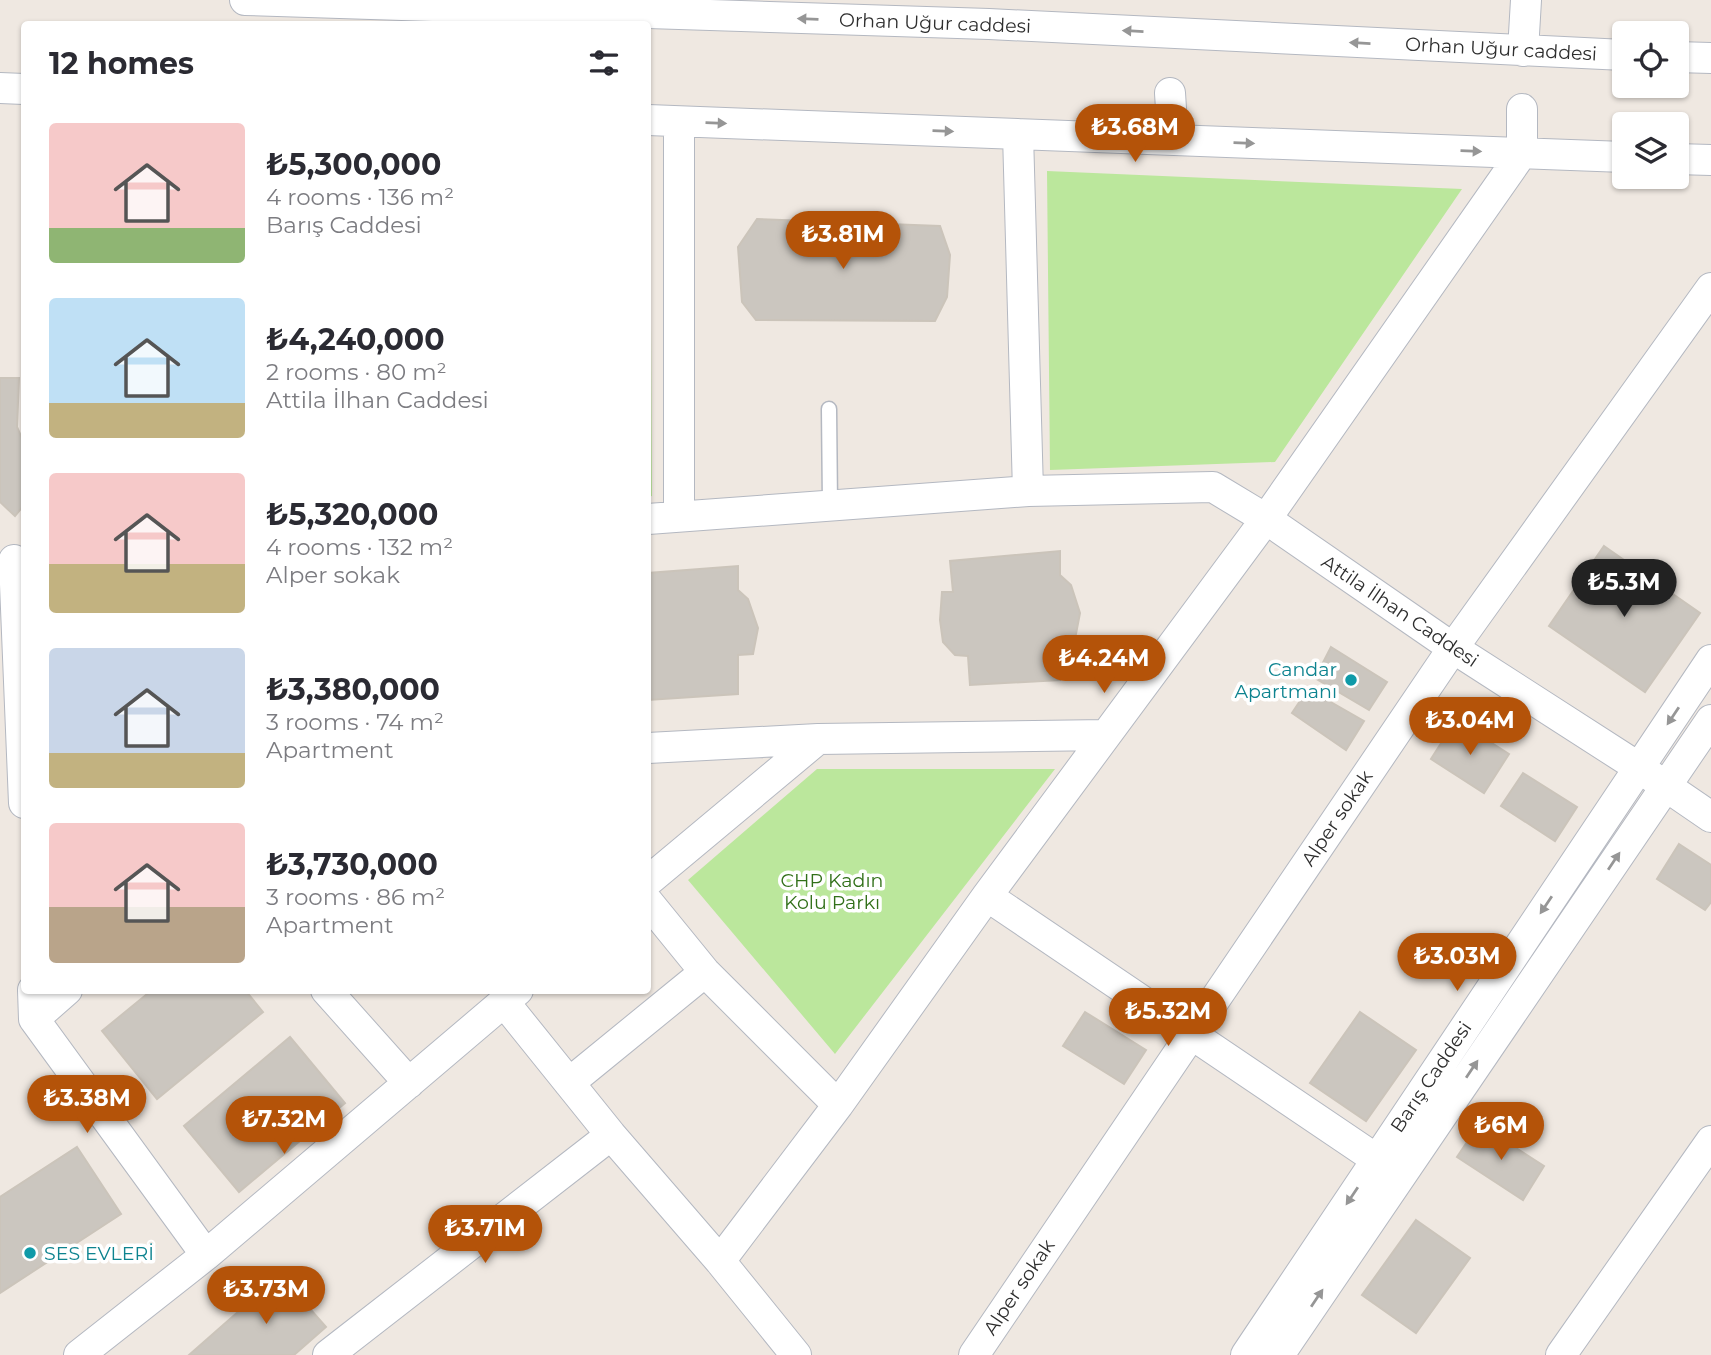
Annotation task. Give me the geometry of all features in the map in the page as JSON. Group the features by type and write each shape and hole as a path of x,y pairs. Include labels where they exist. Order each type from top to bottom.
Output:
{"street":[{"name":"Orhan Uğur caddesi","path":"245,0 990,12 1523,51 1612,55"},
{"path":"1523,51 1526,0"},
{"path":"1689,57 1711,58"},
{"path":"0,88 21,89"},
{"path":"1170,93 1173,140"},
{"path":"720,1261 838,1105 987,896 1266,519 1522,153 1522,109"},
{"path":"651,120 1612,157"},
{"path":"679,122 679,516"},
{"path":"1018,134 1028,491"},
{"path":"1689,159 1711,160"},
{"name":"Alper sokak","path":"974,1355 1453,648 1711,288"},
{"name":"Attila İlhan Caddesi","path":"651,519 1028,491 1213,487 1266,519 1453,648 1638,766 1711,817"},
{"path":"13,560 21,737"},
{"name":"Barış Caddesi","path":"1245,1355 1711,660"},
{"name":"Barış Caddesi","path":"1279,1355 1711,720"},
{"path":"651,748 818,739 1107,735"},
{"path":"651,878 818,739"},
{"path":"987,896 1376,1159"},
{"path":"651,906 705,972 838,1105"},
{"path":"569,1083 705,972"},
{"path":"58,994 34,1005 206,1255"},
{"path":"330,994 409,1083"},
{"path":"79,1355 206,1255 511,996 569,1083 720,1261 783,1351"},
{"path":"328,1355 611,1135"},
{"path":"1561,1355 1711,1141"}],"lane":[{"path":"829,409 830,505"}],"green space":[{"path":"1047,171 1462,189 1275,462 1050,470"},
{"path":"651,324 652,496 651,496"},
{"name":"CHP Kadın Kolu Parkı","path":"817,769 1055,769 835,1054 688,880"}],"building":[{"path":"757,219 940,226 950,255 947,297 935,321 756,320 742,302 738,247"},
{"path":"0,378 19,378 17,427 21,436 21,509 15,516 0,502"},
{"path":"1604,546 1700,613 1645,692 1549,626"},
{"path":"1060,551 1060,575 1071,585 1080,613 1075,639 1060,641 1060,680 970,685 968,656 955,655 943,642 940,620 942,592 953,592 950,561"},
{"path":"738,566 738,590 748,599 758,628 753,654 738,655 738,694 651,700 651,573"},
{"name":"Candar Apartmanı","path":"1331,647 1387,682 1369,710 1315,678"},
{"path":"1308,689 1364,721 1346,750 1292,713"},
{"path":"1456,720 1509,754 1484,793 1431,759"},
{"path":"1523,773 1577,807 1555,841 1501,806"},
{"path":"1679,844 1711,865 1711,902 1705,910 1657,879"},
{"path":"147,994 248,994 263,1012 157,1099 102,1031"},
{"path":"1085,1012 1146,1050 1124,1084 1063,1046"},
{"path":"1360,1012 1416,1050 1366,1121 1310,1083"},
{"path":"290,1037 345,1103 239,1192 184,1126"},
{"path":"1479,1124 1544,1166 1523,1200 1457,1157"},
{"name":"SES EVLERİ","path":"77,1147 121,1214 0,1293 0,1197"},
{"path":"1416,1220 1470,1258 1416,1333 1362,1295"},
{"path":"280,1275 326,1327 294,1355 189,1355"}],"place":[{"name":"Candar Apartmanı","path":"1351,680"},
{"name":"SES EVLERİ","path":"30,1253"}]}
